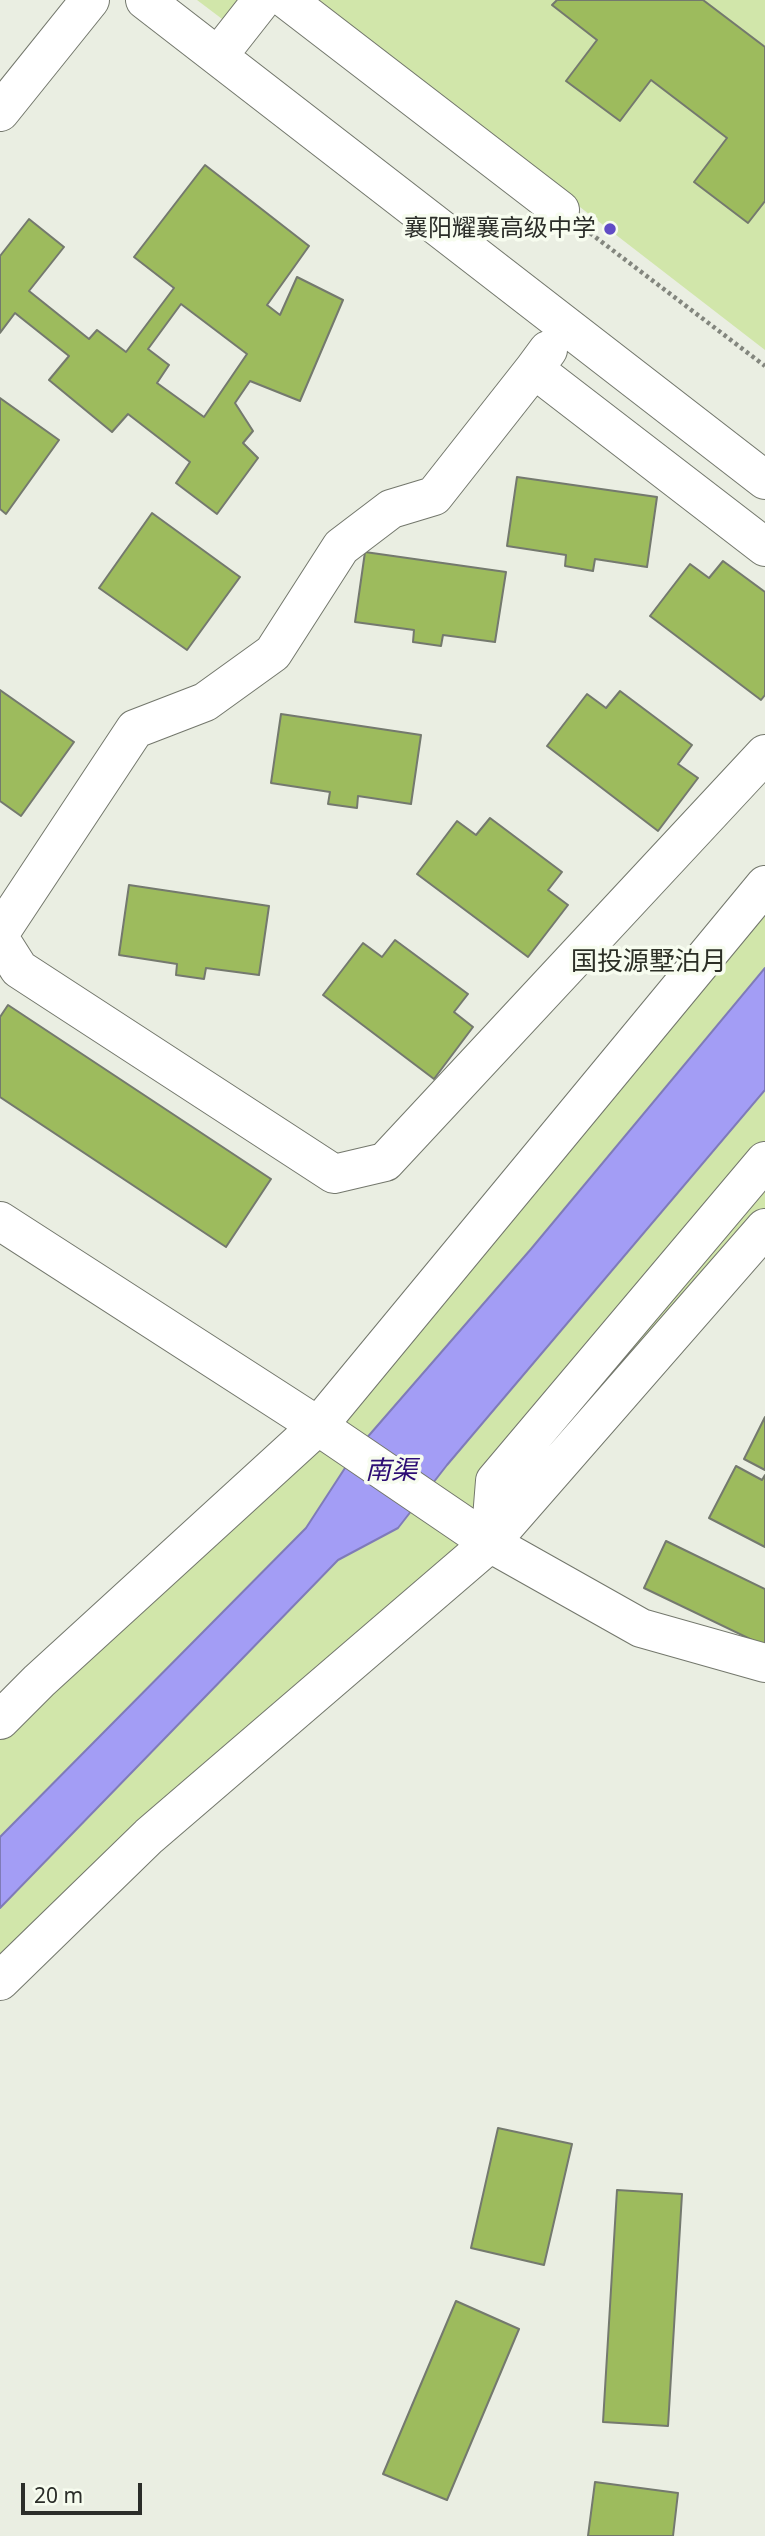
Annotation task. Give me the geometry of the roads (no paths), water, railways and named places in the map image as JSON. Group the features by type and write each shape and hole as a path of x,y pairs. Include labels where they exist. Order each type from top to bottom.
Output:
{"street":[{"path":"0,112 90,0"},
{"path":"145,0 765,480"},
{"path":"218,56 262,0"},
{"path":"287,0 560,211"},
{"path":"0,933 135,729 205,702 273,653 341,547 391,509 434,496 566,325"},
{"path":"534,369 765,547"},
{"path":"0,939 19,969 334,1174 386,1162 765,754"},
{"path":"0,1720 39,1681 318,1426 765,885"},
{"path":"490,1543 495,1481 765,1161"},
{"path":"0,1221 318,1426 490,1543 641,1628 765,1662"},
{"path":"0,1981 149,1836 490,1543 765,1228"}],"water":[{"name":"南渠","path":"765,968 765,1090 447,1465 398,1528 338,1560 0,1908 0,1837 306,1528 358,1448 531,1249"}],"place":[{"name":"襄阳耀襄高级中学","path":"610,229"}],"district":[{"name":"国投源墅泊月","path":"649,963"}]}
